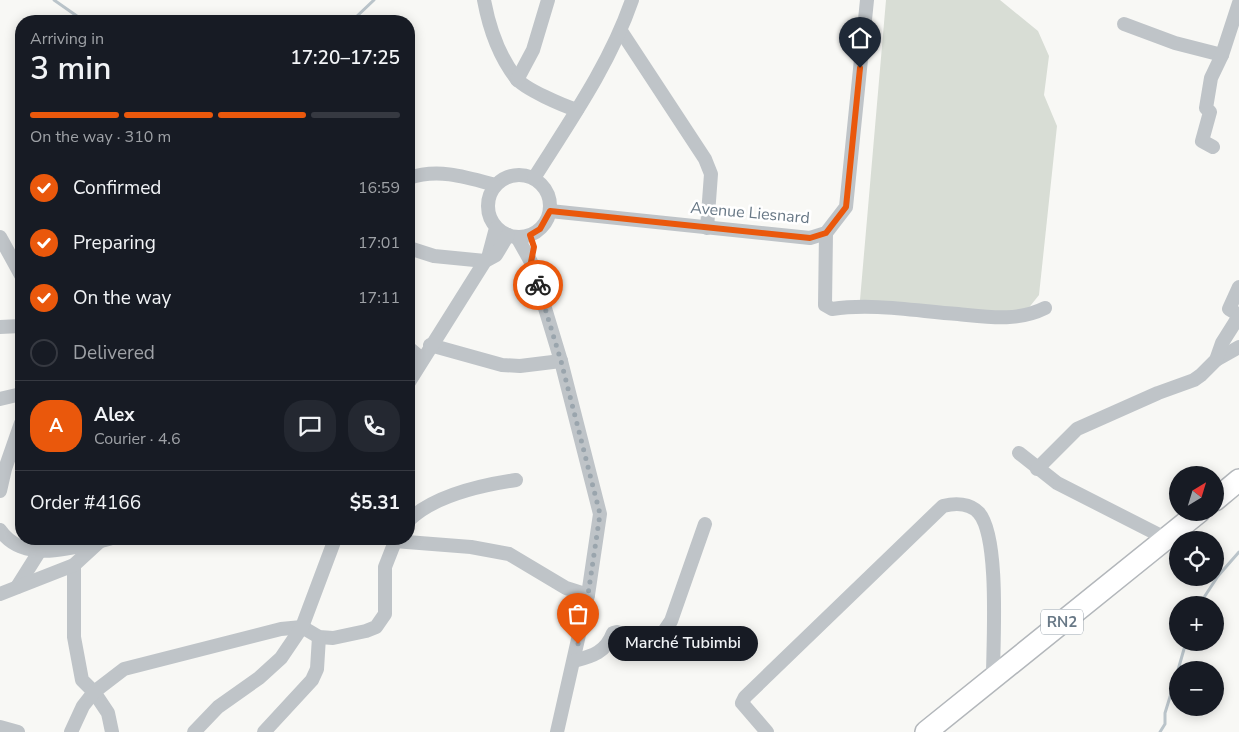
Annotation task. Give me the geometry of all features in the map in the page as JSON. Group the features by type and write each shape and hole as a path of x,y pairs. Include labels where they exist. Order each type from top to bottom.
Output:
{"highway":[{"path":"1224,492 1239,480"},
{"name":"RN2","path":"926,732 1188,521"}],"street":[{"path":"484,0 489,25 517,80 553,101 577,110"},
{"path":"517,80 533,50 548,0"},
{"path":"534,178 577,110 621,30 632,0"},
{"path":"854,0 867,4"},
{"name":"Avenue Liesnard","path":"550,211 810,238 826,233 846,207 867,4"},
{"path":"1213,148 1202,142 1210,112 1206,108 1211,78 1222,55 1239,4"},
{"path":"1124,24 1175,43 1222,55"},
{"path":"621,30 705,159 711,174 708,228"},
{"path":"415,177 439,173 455,174 495,185"},
{"path":"415,250 434,256 486,259 496,255 513,234 543,225 550,211 550,198 544,187 534,178 513,174 503,178 495,185 489,195 487,206 490,218 513,234 531,262 561,361 600,514 588,595 557,732"},
{"path":"826,233 825,305 832,309 861,306 1003,318 1036,313 1045,308"},
{"path":"0,237 15,264"},
{"path":"415,371 486,259"},
{"path":"1216,360 1222,343 1239,315 1229,309 1239,287"},
{"path":"0,326 15,326"},
{"path":"430,345 502,365 520,366 561,361"},
{"path":"1037,469 1076,429 1158,393 1194,380 1216,360 1239,347"},
{"path":"415,353 422,359"},
{"path":"0,399 15,395"},
{"path":"0,491 15,440"},
{"path":"1019,453 1037,469 1074,493 1167,538"},
{"path":"415,515 420,510 486,484 516,480"},
{"path":"767,732 745,709 742,703 745,697 943,506 954,503 971,507 980,514 987,530 994,578 993,677"},
{"path":"574,661 593,656 605,648 613,632 653,648 671,621 705,524"},
{"path":"0,530 5,538 15,544"},
{"path":"415,542 471,547 509,554 559,584 588,595"},
{"path":"16,545 39,552 78,545"},
{"path":"0,594 74,565 99,545"},
{"path":"194,732 218,707 259,678 281,658 302,627 333,545"},
{"path":"71,732 83,706 94,692 124,669 281,628 302,627 319,638 333,638 366,631 382,621 385,614 384,567 393,545"},
{"path":"16,588 39,552"},
{"path":"74,565 74,638 82,680 94,692 108,713 112,732"},
{"path":"264,732 312,680 316,669 319,638"},
{"path":"0,727 18,732"}],"shaded area":[{"path":"886,0 1000,0 1038,31 1049,56 1044,95 1057,126 1039,295 1027,310 999,313 860,300"}],"waterway":[{"path":"54,0 75,15"},
{"path":"358,15 374,0"},
{"path":"1205,596 1218,576 1239,552"},
{"path":"1181,661 1183,651"},
{"path":"1160,732 1165,724 1165,713 1169,700"}],"way so far":[{"path":"538,285 561,361 600,514 588,595 578,644"}],"place":[{"name":"Marché Tubimbi","path":"578,644"}],"route":[{"path":"538,285 531,262 534,247 530,235 540,229 550,211 810,238 826,233 838,220 846,207 860,68"}]}
